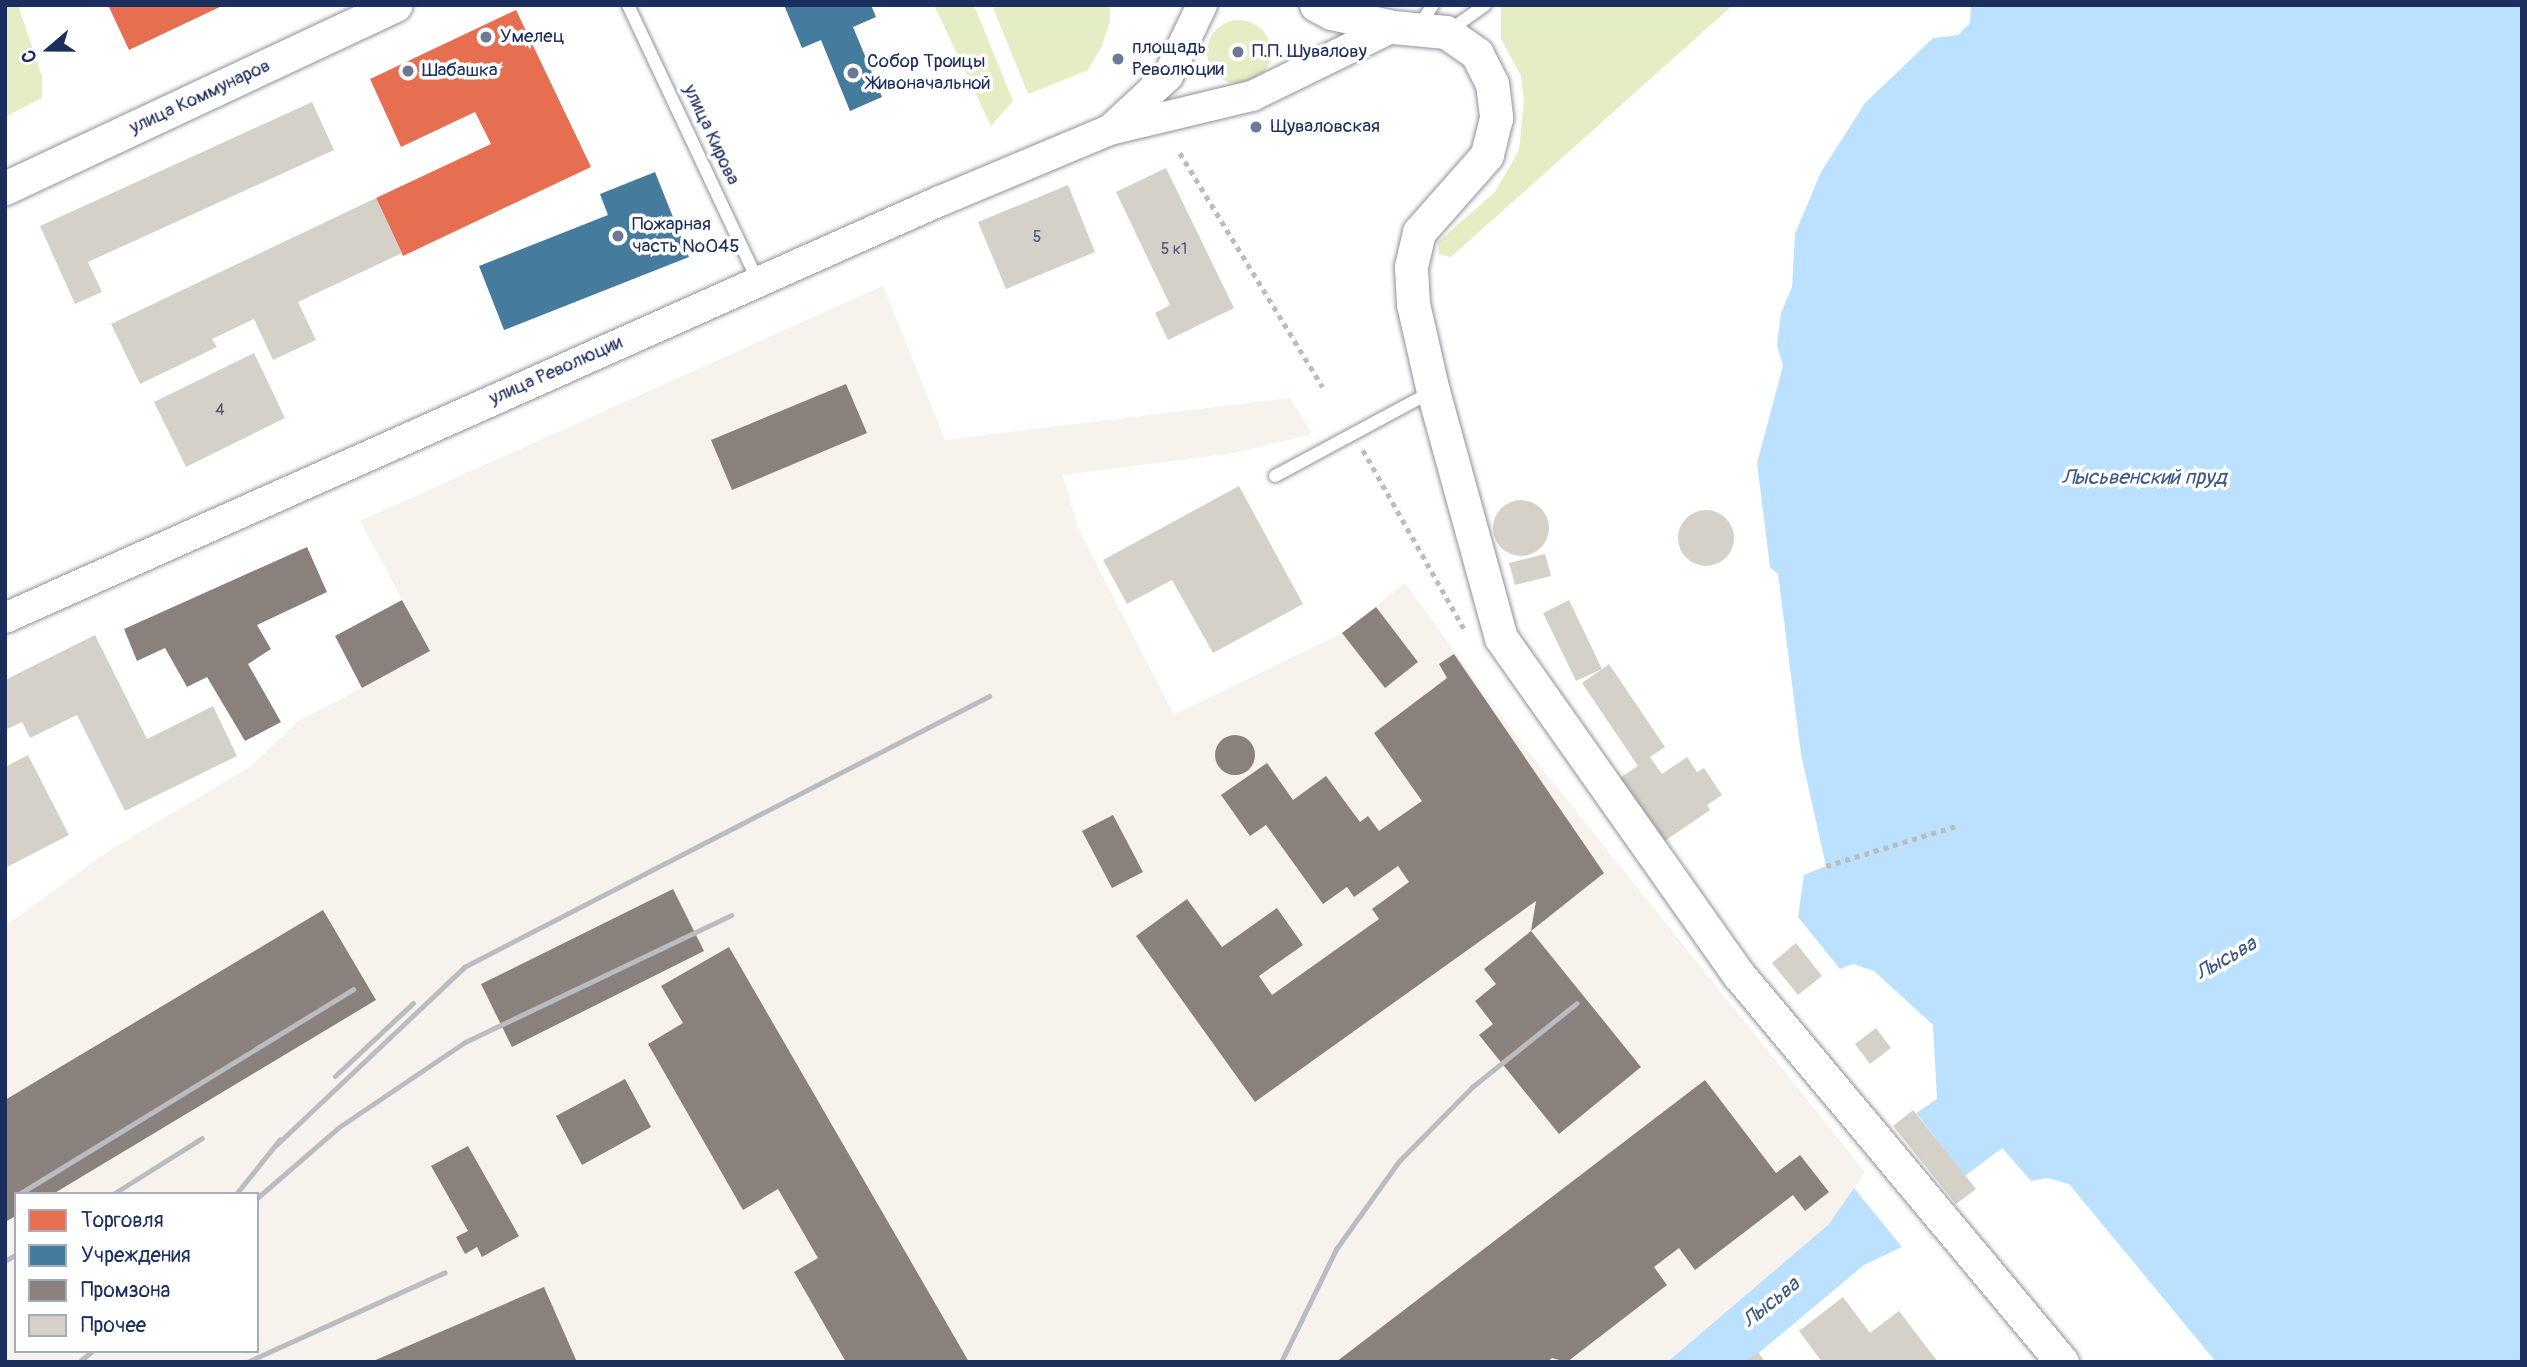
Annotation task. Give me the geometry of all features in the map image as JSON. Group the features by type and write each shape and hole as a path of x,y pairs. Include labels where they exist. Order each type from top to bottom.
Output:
{"main road":[{"name":"улица Коммунаров","path":"5,188 395,5"},
{"path":"1316,5 1331,13 1422,23 1477,54 1492,83 1496,118 1487,155 1419,232 1410,267 1413,304 1433,391 1501,638 1739,975 2062,1362"}],"street":[{"path":"1110,130 1168,75 1202,5"},
{"path":"1110,130 1252,96 1422,23"},
{"name":"улица Революции","path":"5,618 758,281 1110,130"}],"lane":[{"name":"улица Кирова","path":"628,5 758,281"},
{"path":"1422,23 1485,5"},
{"path":"1275,476 1433,391"}],"path":[{"path":"1180,153 1323,387"},
{"path":"1826,866 1959,825"}],"shaded area":[{"path":"883,286 945,440 1290,398 1312,434 1234,453 1063,475 1078,529 1174,715 1342,633 1405,583 1514,734 1865,1172 1829,1224 1666,1362 5,1362 5,926 110,850 250,767 297,722 430,652 360,521"}],"green space":[{"path":"5,5 18,5 42,76 42,98 5,117"},
{"path":"934,5 974,5 1013,101 991,126"},
{"path":"992,5 1110,5 1110,21 1102,46 1088,70 1028,94"},
{"path":"1501,5 1733,5 1451,257 1439,254 1438,242 1495,192 1519,150 1524,100 1521,76 1501,39"},
{"path":"1239,20 1251,22 1262,29 1269,40 1269,64 1262,75 1251,82 1239,84 1227,82 1216,75 1209,64 1207,52 1209,40 1216,29 1227,22"}],"water":[{"name":"Лысьвенский пруд","path":"1971,5 2522,5 2522,1362 2216,1362 2069,1184 2047,1178 2031,1181 2002,1148 1965,1176 1916,1113 1937,1099 1933,1025 1874,971 1853,964 1840,969 1798,917 1804,875 1826,866 1801,754 1778,574 1770,567 1757,463 1783,366 1777,345 1781,313 1792,287 1795,234 1821,172 1865,103 1933,38 1958,35 1970,23"},
{"name":"Лысьва","path":"1854,1188 1902,1247 1864,1265 1748,1362 1667,1362 1829,1224"}],"building: Торговля":[{"path":"108,5 224,5 129,50"},
{"path":"516,10 591,167 403,256 376,198 491,144 475,112 401,147 370,79"}],"building: Учреждения":[{"name":"Собор Троицы Живоначальной","path":"784,5 871,5 876,17 853,27 882,97 850,111 821,40 802,48"},
{"name":"Пожарная часть №045","path":"655,172 689,257 504,330 479,266 608,215 600,194"}],"building: Промзона":[{"path":"846,384 867,433 732,490 711,440"},
{"path":"307,547 327,592 257,625 271,649 248,664 281,722 245,741 207,677 187,687 165,648 137,661 124,629"},
{"path":"402,600 430,651 362,688 335,636"},
{"path":"1376,607 1418,662 1385,688 1342,633"},
{"path":"1454,654 1604,873 1531,931 1536,901 1255,1102 1136,936 1187,899 1222,947 1277,908 1303,945 1259,976 1272,995 1379,919 1372,909 1409,882 1398,866 1354,897 1347,887 1323,904 1266,825 1250,836 1221,795 1267,763 1293,800 1326,776 1360,822 1368,816 1379,831 1422,801 1374,733 1447,678 1439,664"},
{"path":"1235,735 1243,736 1249,741 1254,747 1254,763 1249,769 1243,774 1235,775 1227,774 1221,769 1216,763 1215,755 1216,747 1221,741 1227,736"},
{"path":"1113,815 1143,872 1112,888 1082,831"},
{"path":"673,889 704,951 512,1047 481,984"},
{"path":"323,910 376,1000 56,1192 14,1192 14,1217 5,1222 5,1100"},
{"path":"1531,931 1641,1067 1559,1134 1479,1035 1493,1024 1475,1001 1496,984 1484,969"},
{"path":"729,947 969,1362 846,1362 794,1272 818,1258 778,1189 743,1210 648,1044 683,1023 661,986"},
{"path":"625,1079 651,1127 582,1165 556,1116"},
{"path":"1705,1080 1776,1173 1800,1155 1829,1192 1805,1211 1793,1195 1695,1270 1679,1248 1654,1267 1667,1285 1567,1362 1552,1358 1547,1362 1336,1362"},
{"path":"468,1146 519,1236 482,1257 477,1247 465,1254 456,1237 468,1231 431,1166"},
{"path":"544,1287 577,1362 371,1362"}],"building: Прочее":[{"path":"312,102 334,150 88,262 102,292 75,304 40,226"},
{"path":"1166,168 1234,308 1168,340 1155,313 1170,305 1116,192"},
{"path":"1068,185 1095,252 1006,289 978,222"},
{"path":"376,198 402,253 298,302 316,340 273,360 254,319 212,339 217,347 140,384 111,324"},
{"path":"254,353 285,418 186,467 154,402"},
{"path":"1239,486 1303,604 1213,653 1172,580 1127,604 1103,560"},
{"path":"1521,500 1532,502 1541,508 1547,517 1547,539 1541,548 1532,554 1521,556 1510,554 1501,548 1495,539 1493,528 1495,517 1501,508 1510,502"},
{"path":"1706,510 1717,512 1726,518 1732,527 1732,549 1726,558 1717,564 1706,566 1695,564 1686,558 1680,549 1678,538 1680,527 1686,518 1695,512"},
{"path":"1545,554 1551,576 1515,585 1509,563"},
{"path":"1569,600 1602,669 1576,681 1543,613"},
{"path":"95,635 147,739 213,706 237,756 125,811 77,715 30,738 22,722 5,730 5,680"},
{"path":"1609,664 1665,747 1650,757 1662,774 1687,757 1697,772 1704,768 1722,795 1707,805 1710,810 1659,845 1615,781 1638,766 1582,683"},
{"path":"28,755 69,835 5,868 5,767"},
{"path":"1796,943 1822,976 1798,995 1772,963"},
{"path":"1876,1028 1891,1048 1870,1064 1855,1044"},
{"path":"1913,1110 1976,1189 1956,1204 1893,1126"},
{"path":"1843,1297 1870,1333 1899,1311 1938,1362 1822,1362 1799,1331"},
{"path":"1758,1352 1765,1362 1745,1362"}],"railway":[{"path":"275,1146 464,967 989,696"},
{"path":"259,1196 339,1127 465,1042 731,915"},
{"path":"22,1192 353,989"},
{"path":"335,1076 413,1003"},
{"path":"1281,1362 1336,1249 1399,1161 1472,1087 1577,1003"},
{"path":"116,1192 202,1138"},
{"path":"238,1192 280,1139"},
{"path":"5,1261 14,1255"},
{"path":"247,1362 445,1272"},
{"path":"79,1362 90,1353"}],"place":[{"name":"Умелец","path":"486,37"},
{"name":"П.П. Шувалову","path":"1238,52"},
{"name":"площадь Революции","path":"1118,59"},
{"name":"Шабашка","path":"408,71"},
{"name":"Собор Троицы Живоначальной","path":"853,73"},
{"name":"Щуваловская","path":"1256,127"},
{"name":"Пожарная часть №045","path":"618,236"}]}
